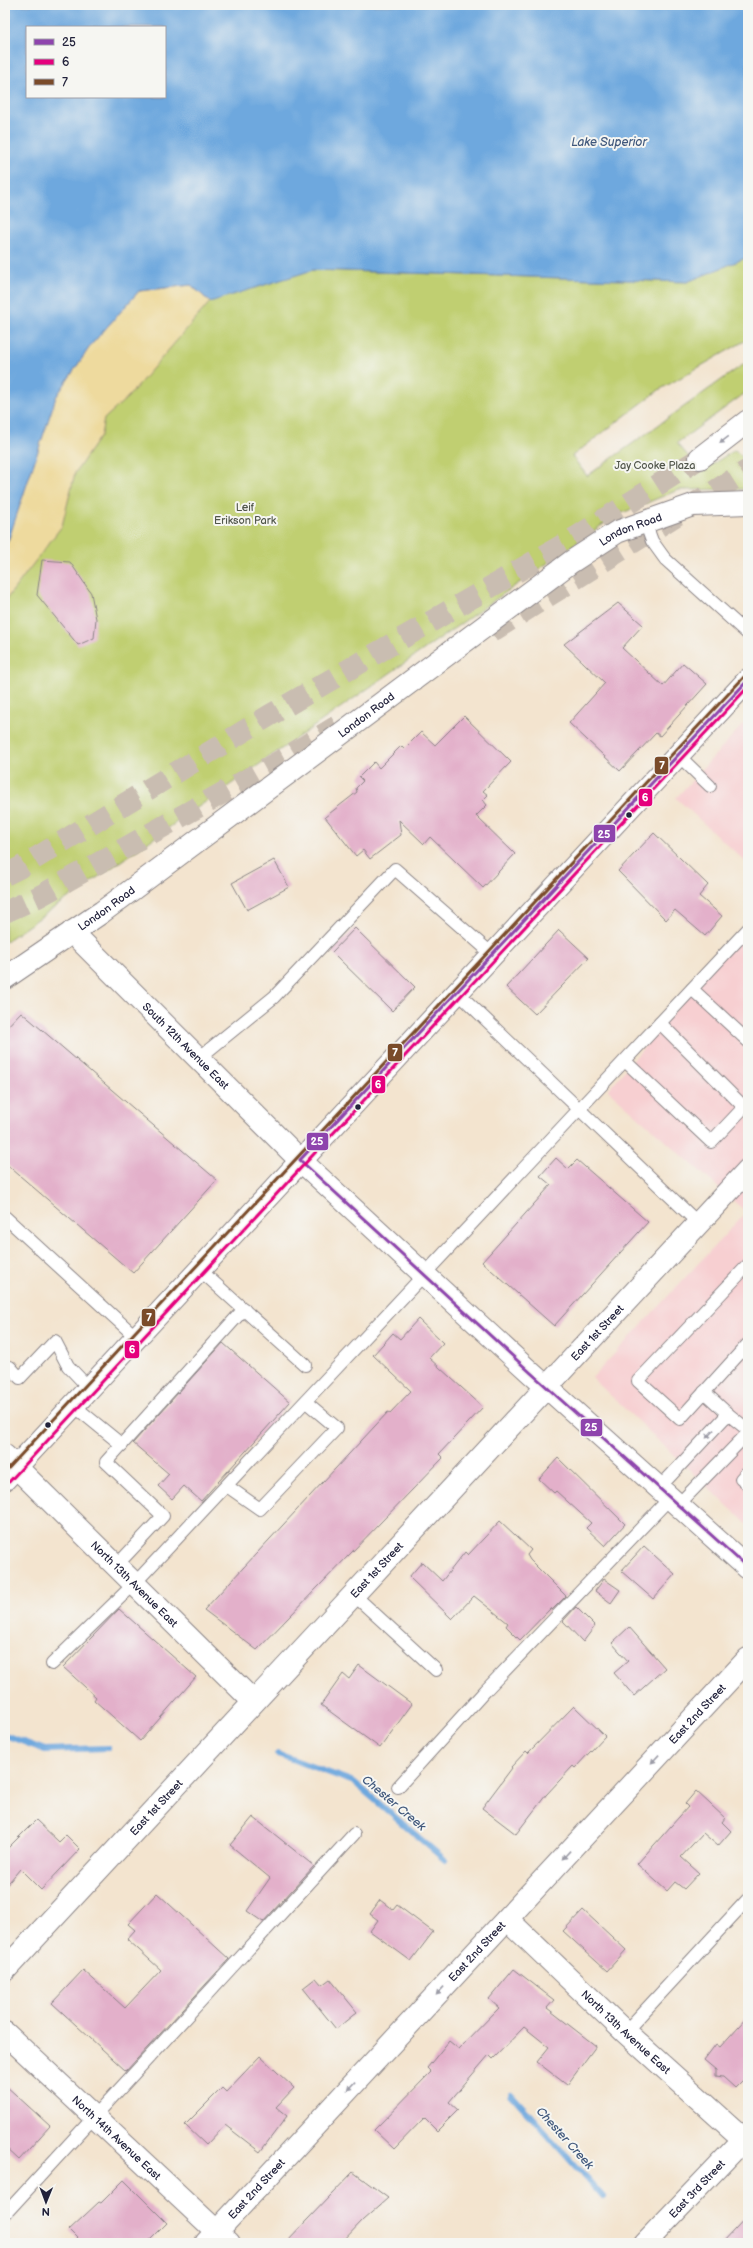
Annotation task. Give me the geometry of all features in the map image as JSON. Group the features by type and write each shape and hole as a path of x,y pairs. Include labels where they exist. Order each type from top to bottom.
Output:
{"main road":[{"path":"700,458 748,422"},
{"name":"London Road","path":"5,978 72,932 571,562 617,532 693,505 748,503"},
{"path":"8,1468 89,1388 748,680"},
{"name":"South 12th Avenue East","path":"72,932 300,1160 546,1387 748,1568"},
{"name":"East 1st Street","path":"5,1970 253,1701 748,1170"},
{"name":"North 13th Avenue East","path":"8,1468 117,1565 253,1701"},
{"name":"East 2nd Street","path":"217,2239 507,1918 748,1659"},
{"name":"North 13th Avenue East","path":"507,1918 625,2032 747,2139"},
{"name":"North 14th Avenue East","path":"5,2033 95,2117 217,2239"},
{"name":"East 3rd Street","path":"645,2243 747,2139"}],"lane":[{"path":"645,522 652,541 665,559 748,634"},
{"path":"678,755 710,786"},
{"path":"199,1058 274,997 395,869 492,954"},
{"path":"52,1664 135,1584 425,1276 748,929"},
{"path":"692,990 748,1041"},
{"path":"457,992 698,1223"},
{"path":"625,1061 711,1142 746,1105 660,1023"},
{"path":"5,1217 136,1337"},
{"path":"748,1265 638,1381 680,1419 748,1344"},
{"path":"199,1269 306,1365"},
{"path":"117,1565 163,1516 106,1462 244,1309"},
{"path":"5,1373 10,1367 20,1378 55,1341 68,1366 89,1388"},
{"path":"398,1787 486,1690 669,1497 748,1432 704,1392"},
{"path":"227,1486 260,1508 337,1428 306,1402"},
{"path":"73,1405 122,1445"},
{"path":"669,1497 728,1414"},
{"path":"748,1471 741,1479 748,1485"},
{"path":"353,1594 436,1670"},
{"path":"5,2214 354,1834"},
{"path":"625,2032 748,1899"}],"shaded area":[{"path":"748,719 748,864 676,798"},
{"path":"748,924 748,1525 592,1378 746,1212 608,1090"}],"green space":[{"name":"Leif Erikson Park","path":"748,257 748,339 659,390 572,456 587,476 748,361 748,391 677,443 701,471 735,450 748,462 748,489 678,490 615,516 5,942 5,546 191,285 210,301 313,270 687,282"}],"sand":[{"path":"191,285 210,302 128,397 104,419 101,435 75,473 62,526 5,601 5,545 8,541 56,397 91,345 139,291"}],"water":[{"name":"Lake Superior","path":"5,5 748,5 748,257 687,282 313,270 210,302 191,285 139,291 91,345 56,397 8,541 5,546"}],"building":[{"path":"42,560 70,562 91,593 96,619 94,638 78,645 37,595"},
{"path":"618,603 643,625 622,648 663,686 683,663 707,684 660,736 656,733 620,771 569,723 605,683 564,644"},
{"path":"464,716 511,762 483,791 488,795 483,800 487,805 476,816 515,854 483,888 430,837 424,844 399,820 401,835 370,859 363,850 356,856 325,817 357,792 356,788 363,781 359,777 374,762 379,768 401,746 404,749 421,732 435,745"},
{"path":"654,833 708,885 699,896 722,916 705,936 675,910 666,920 618,871"},
{"path":"274,860 289,887 247,910 232,883"},
{"path":"355,928 415,987 392,1011 332,952"},
{"path":"559,930 589,958 535,1014 506,987"},
{"path":"21,1012 217,1180 133,1273 5,1163 5,1029"},
{"path":"556,1158 568,1169 577,1160 648,1222 554,1326 482,1262 551,1185 540,1176"},
{"path":"418,1319 443,1343 429,1358 483,1407 439,1454 443,1458 257,1650 204,1610 388,1412 390,1413 411,1391 373,1355 393,1333 400,1339"},
{"path":"223,1343 290,1402 201,1501 184,1486 172,1499 158,1486 169,1474 133,1443"},
{"path":"558,1458 625,1524 605,1546 586,1528 591,1523 556,1491 554,1493 539,1479"},
{"path":"500,1521 531,1550 527,1555 530,1560 566,1596 552,1610 551,1608 520,1640 506,1626 508,1623 474,1596 452,1619 409,1577 422,1562 442,1581 465,1552 468,1555"},
{"path":"644,1546 675,1574 653,1599 621,1571"},
{"path":"604,1579 620,1590 611,1603 595,1591"},
{"path":"576,1607 595,1626 583,1642 563,1621"},
{"path":"119,1609 196,1677 140,1741 94,1700 96,1697 63,1667"},
{"path":"629,1627 665,1668 634,1696 614,1673 628,1661 612,1643"},
{"path":"359,1665 412,1704 380,1748 321,1705 343,1674 349,1679"},
{"path":"574,1706 605,1736 575,1768 573,1766 546,1795 516,1834 482,1808 512,1768 511,1767 526,1751 528,1753"},
{"path":"696,1791 725,1818 722,1822 731,1831 718,1846 703,1833 681,1857 699,1873 684,1889 675,1882 667,1891 637,1864 688,1807 685,1804"},
{"path":"253,1817 314,1866 263,1922 247,1911 270,1878 230,1845"},
{"path":"36,1820 59,1842 66,1835 80,1849 41,1890 20,1869 5,1887 5,1851"},
{"path":"157,1893 229,1959 126,2071 52,2003 83,1970 125,2008 161,1970 127,1939 135,1930 128,1924"},
{"path":"380,1900 393,1910 397,1905 433,1932 411,1961 370,1931 378,1920 370,1914"},
{"path":"583,1910 626,1950 607,1971 563,1931"},
{"path":"514,1969 554,2000 547,2008 596,2046 567,2085 537,2062 549,2047 524,2027 493,2059 489,2055 449,2102 458,2110 437,2131 424,2118 394,2149 374,2130 431,2072 427,2068 449,2041 459,2049 499,2008 489,1999"},
{"path":"316,1978 322,1985 330,1979 357,2012 336,2029 303,1988"},
{"path":"748,2016 748,2075 735,2088 723,2077 716,2076 716,2070 704,2060 716,2044 720,2047"},
{"path":"260,2056 294,2088 276,2107 287,2116 260,2152 225,2125 206,2145 185,2125 222,2088 226,2092"},
{"path":"5,2085 50,2126 19,2160 5,2147"},
{"path":"353,2172 388,2198 363,2220 341,2243 285,2243"},
{"path":"124,2180 167,2223 147,2243 82,2243 69,2230 99,2202 101,2203"},
{"path":"748,2215 748,2243 722,2243"}],"waterway":[{"name":"Chester Creek","path":"5,1735 45,1750 108,1748"},
{"name":"Chester Creek","path":"278,1754 354,1782 445,1860"},
{"name":"Chester Creek","path":"511,2094 603,2197"}],"tunnel":[{"path":"5,875 21,867 272,714 578,536 700,458"},
{"path":"491,632 748,470"},
{"path":"5,912 38,897 292,754 337,726"}],"transit line":[{"name":"7","path":"5,1472 744,677"},
{"name":"25","path":"748,680 300,1160 531,1373 748,1568"},
{"name":"6","path":"9,1482 748,687"}],"park label":[{"name":"Jay Cooke Plaza","path":"655,465"}]}
